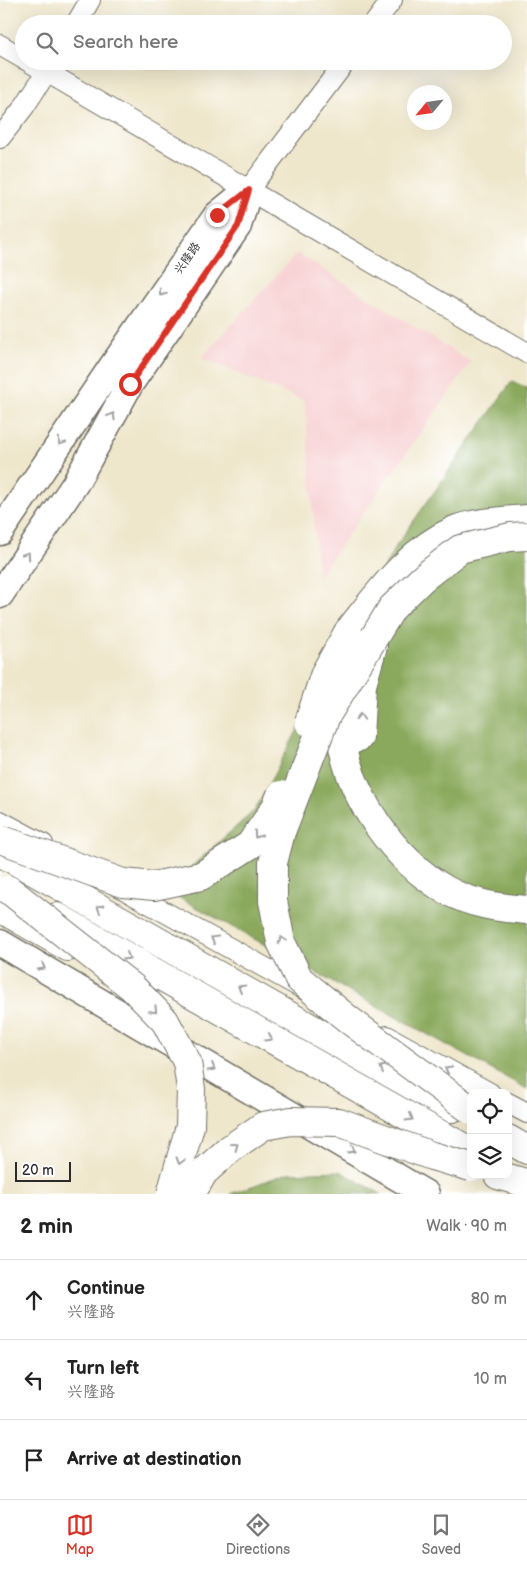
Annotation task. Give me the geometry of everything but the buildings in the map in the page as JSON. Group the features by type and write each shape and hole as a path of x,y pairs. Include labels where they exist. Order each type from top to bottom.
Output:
{"highway":[{"path":"0,839 123,883 154,886 201,876 250,845 276,807 307,726 324,673 348,632 399,569 425,548 456,530 492,522 527,519"},
{"path":"527,527 480,534 456,540 415,568 390,593 355,650 342,682 341,734 350,772 366,808 403,858 446,891 496,908 527,910"},
{"path":"467,1107 349,1020 299,978 281,942 273,901 273,863 281,832 326,716 392,608 423,578 460,550 510,537 527,536"},
{"path":"527,546 500,547 465,560 419,590 391,615 371,650 362,686 358,742 362,766 376,803 404,843 433,867 472,888 509,899 527,900"},
{"path":"0,831 40,854"},
{"path":"0,852 467,1116"},
{"path":"3,894 132,987 165,1021 187,1062 190,1088 190,1126 171,1194"},
{"path":"3,894 467,1150"},
{"path":"191,1194 204,1172 231,1148 264,1126 291,1121 339,1122 432,1156 467,1166"}],"main road":[{"name":"兴隆路","path":"0,532 110,368 217,215 249,190"},
{"name":"兴隆路","path":"0,595 75,484 130,384 238,226 249,190"},
{"path":"0,943 426,1194"}],"street":[{"path":"81,15 90,0"},
{"path":"381,15 392,0"},
{"path":"0,45 15,54"},
{"path":"0,138 48,70"},
{"path":"55,70 249,190 527,353"},
{"path":"249,190 339,70"},
{"path":"0,821 483,1089"},
{"path":"512,1105 527,1113"}],"shaded area":[{"path":"297,253 471,362 318,577 305,401 201,358"}],"green space":[{"path":"512,381 527,388 527,1089 165,890 255,810 394,549"},
{"path":"340,1171 381,1194 230,1194 288,1173"}],"route":[{"path":"130,384 238,226 249,190 217,215"}]}
